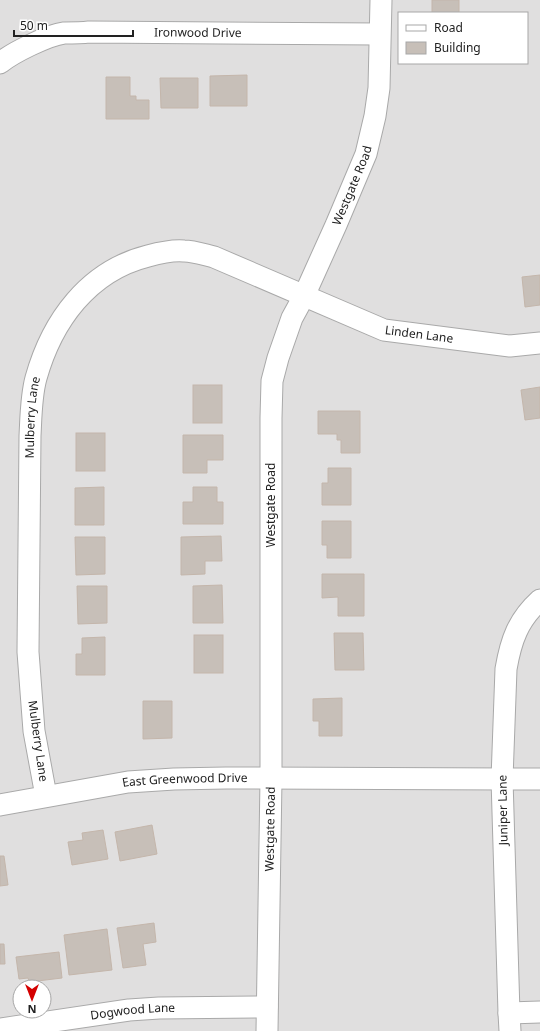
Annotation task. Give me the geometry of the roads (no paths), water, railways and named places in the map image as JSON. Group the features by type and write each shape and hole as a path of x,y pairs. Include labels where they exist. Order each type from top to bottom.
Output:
{"street":[{"name":"Westgate Road","path":"267,1031 271,779 272,381 278,358 292,318 304,296 366,154 375,116 379,88 380,0"},
{"name":"Ironwood Drive","path":"0,63 6,58 34,43 63,34 379,34"},
{"name":"Mulberry Lane","path":"46,796 34,731 28,652 30,436 31,405 35,379 53,334 69,308 107,273 133,260 158,253 185,251 214,257 304,296"},
{"name":"Linden Lane","path":"304,296 384,330 510,346 540,343"},
{"name":"Juniper Lane","path":"510,1022 502,779 504,692 508,652 519,624 532,607 540,600"},
{"name":"East Greenwood Drive","path":"0,805 136,781 174,779 540,778"},
{"name":"Dogwood Lane","path":"0,1029 129,1010 159,1008 267,1007"},
{"path":"510,1022 540,1012"}]}
